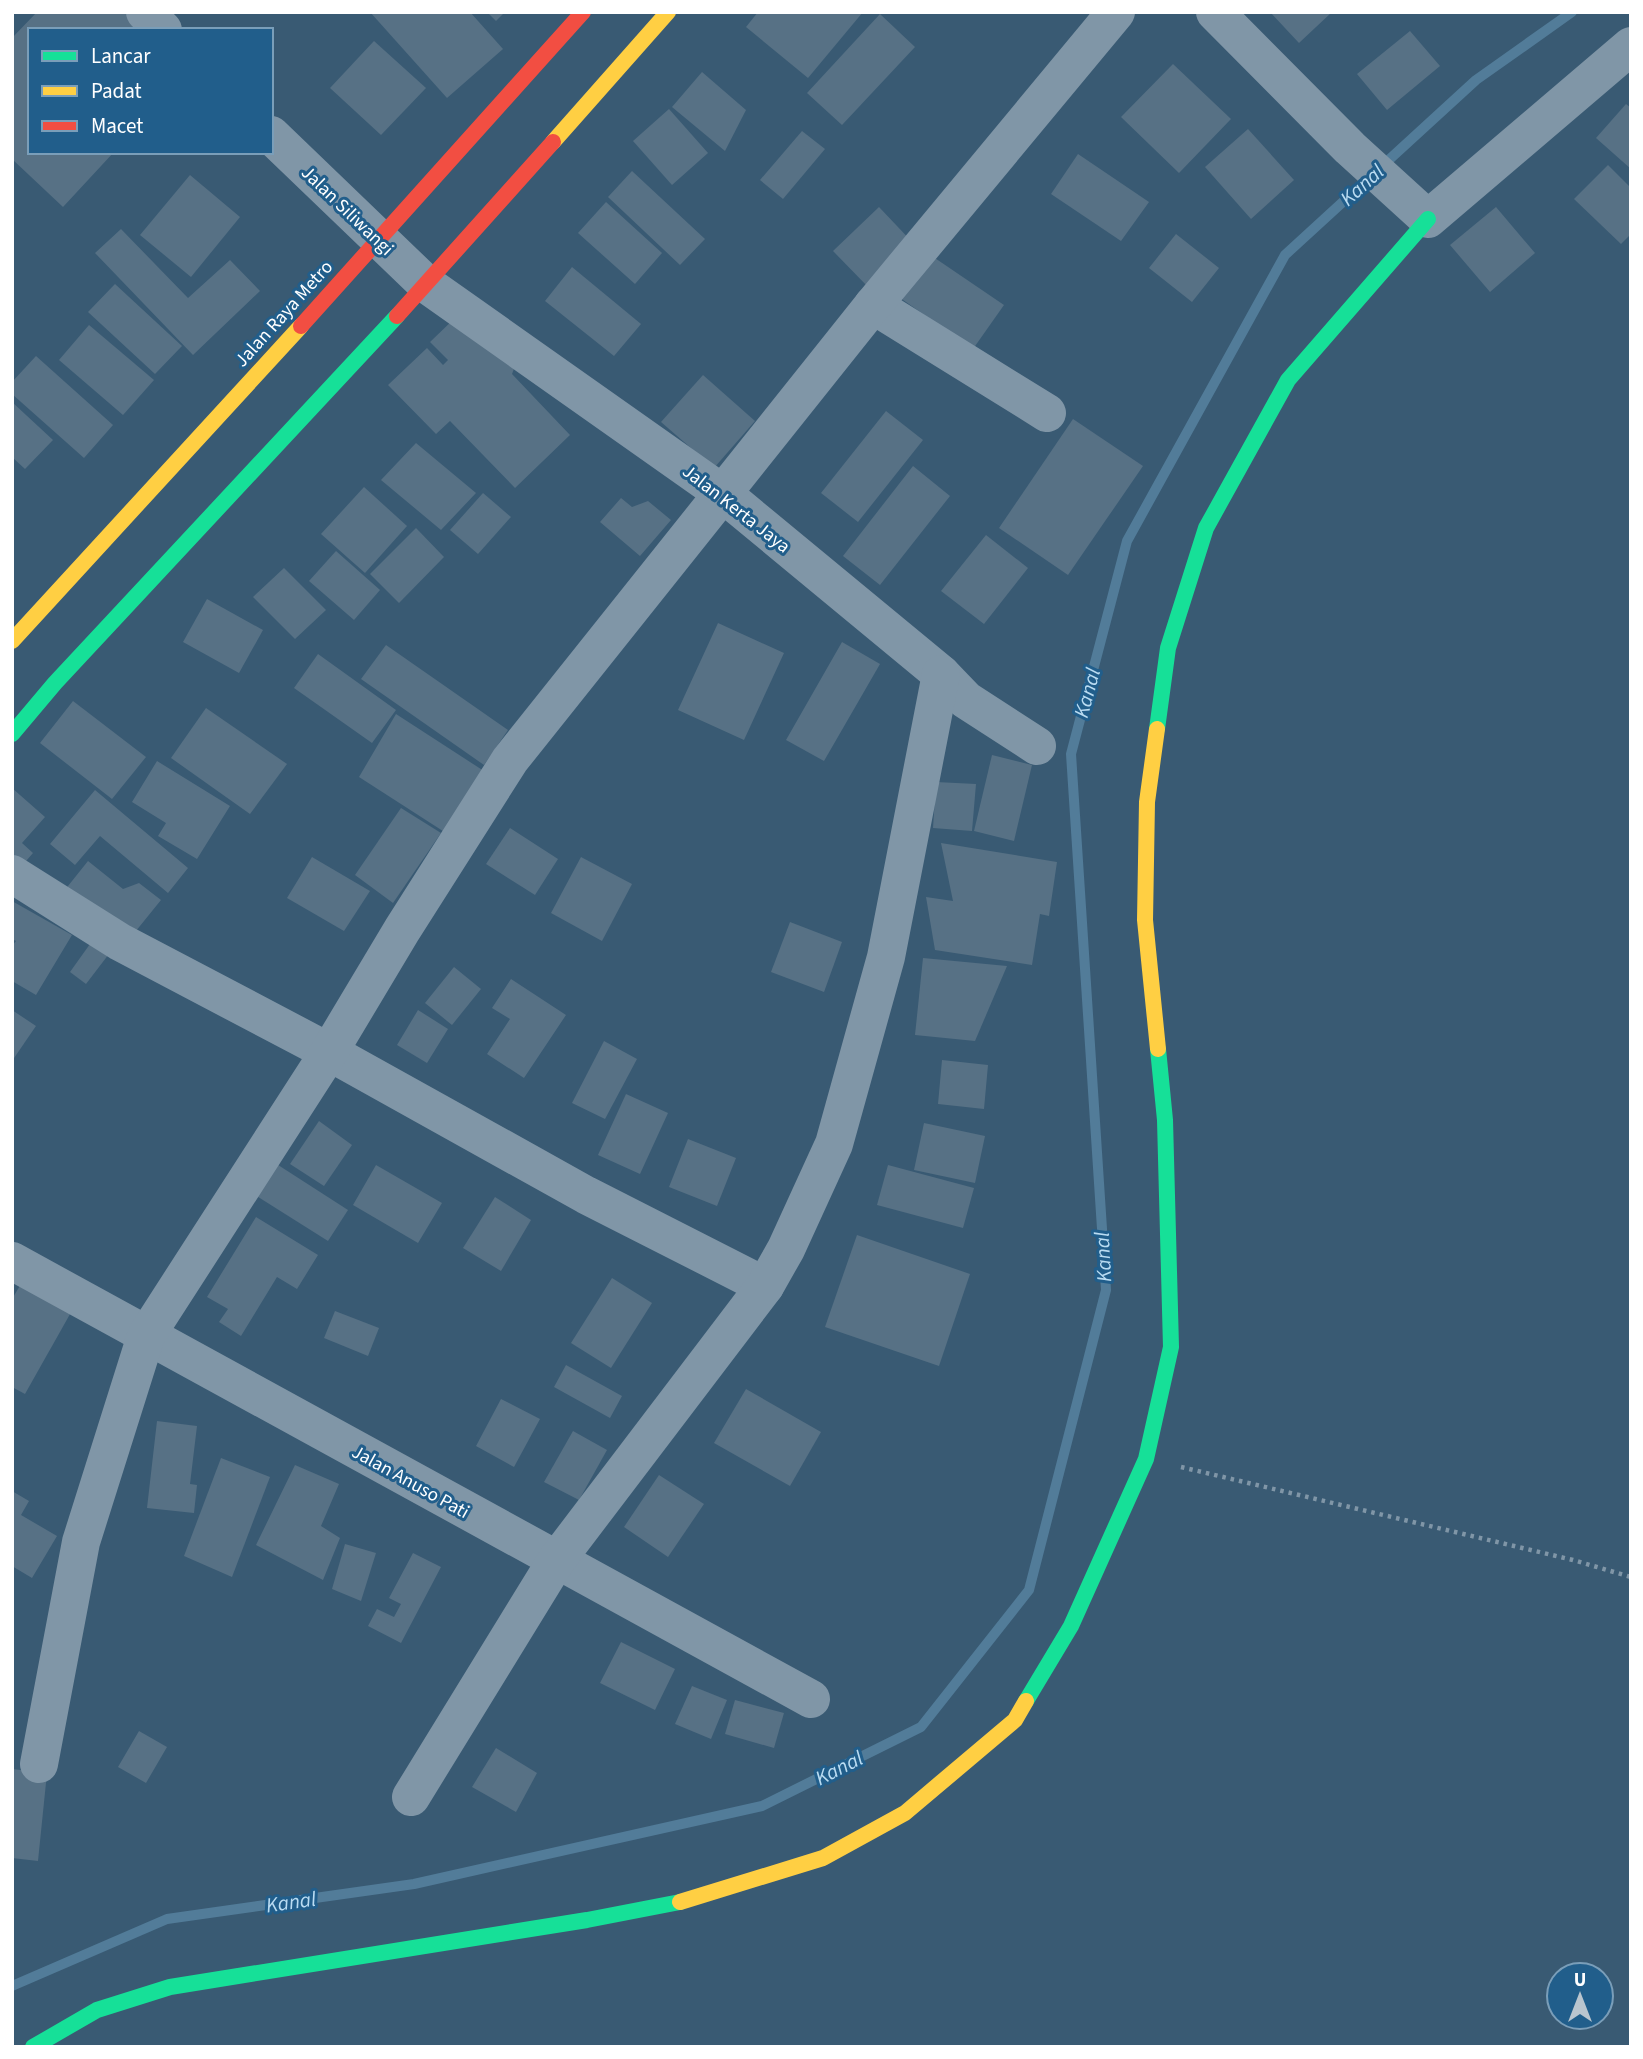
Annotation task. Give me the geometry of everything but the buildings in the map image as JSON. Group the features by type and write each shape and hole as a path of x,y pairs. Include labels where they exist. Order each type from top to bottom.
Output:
{"main road":[{"name":"Jalan Raya Metro","path":"12,641 379,240 583,12"},
{"path":"12,734 64,673 426,284 668,12"},
{"path":"33,2047 97,2010 170,1987 587,1920 693,1899 823,1858 905,1813 1015,1720 1071,1626 1146,1459 1171,1348 1165,1120 1145,920 1147,802 1168,648 1206,528 1287,380 1419,211"}],"street":[{"path":"145,12 161,28"},
{"path":"39,1764 80,1542 146,1336 329,1052 402,930 510,760 873,305 1116,12"},
{"path":"1215,12 1350,148 1419,211 1631,46"},
{"name":"Jalan Siliwangi","path":"273,137 426,284"},
{"name":"Jalan Kerta Jaya","path":"426,284 722,493 941,674 966,700 1037,746"},
{"path":"873,305 1047,413"},
{"path":"411,1797 556,1562 765,1286 786,1249 834,1144 886,957 941,674"},
{"path":"12,874 120,942 329,1052 586,1195 765,1286"},
{"name":"Jalan Anuso Pati","path":"12,1261 556,1562 811,1699"}],"path":[{"path":"1146,1459 1573,1560 1631,1577"}],"waterway":[{"name":"Kanal","path":"12,1986 167,1919 414,1884 762,1806 921,1727 1029,1590 1106,1290 1071,754 1127,541 1285,255 1476,80 1572,12"}],"traffic: fast":[{"path":"1157,729 1168,648 1206,528 1288,380 1428,219"},
{"path":"12,734 55,683 397,316"},
{"path":"1026,1701 1071,1626 1146,1459 1171,1347 1165,1120 1158,1049"},
{"path":"33,2047 97,2010 170,1987 587,1920 680,1902"}],"traffic: slow":[{"path":"553,142 668,12"},
{"path":"12,641 301,326"},
{"path":"1157,729 1147,802 1145,920 1158,1049"},
{"path":"680,1902 823,1858 905,1813 1015,1720 1026,1701"}],"traffic: jam":[{"path":"301,326 583,12"},
{"path":"397,316 553,142"}]}
